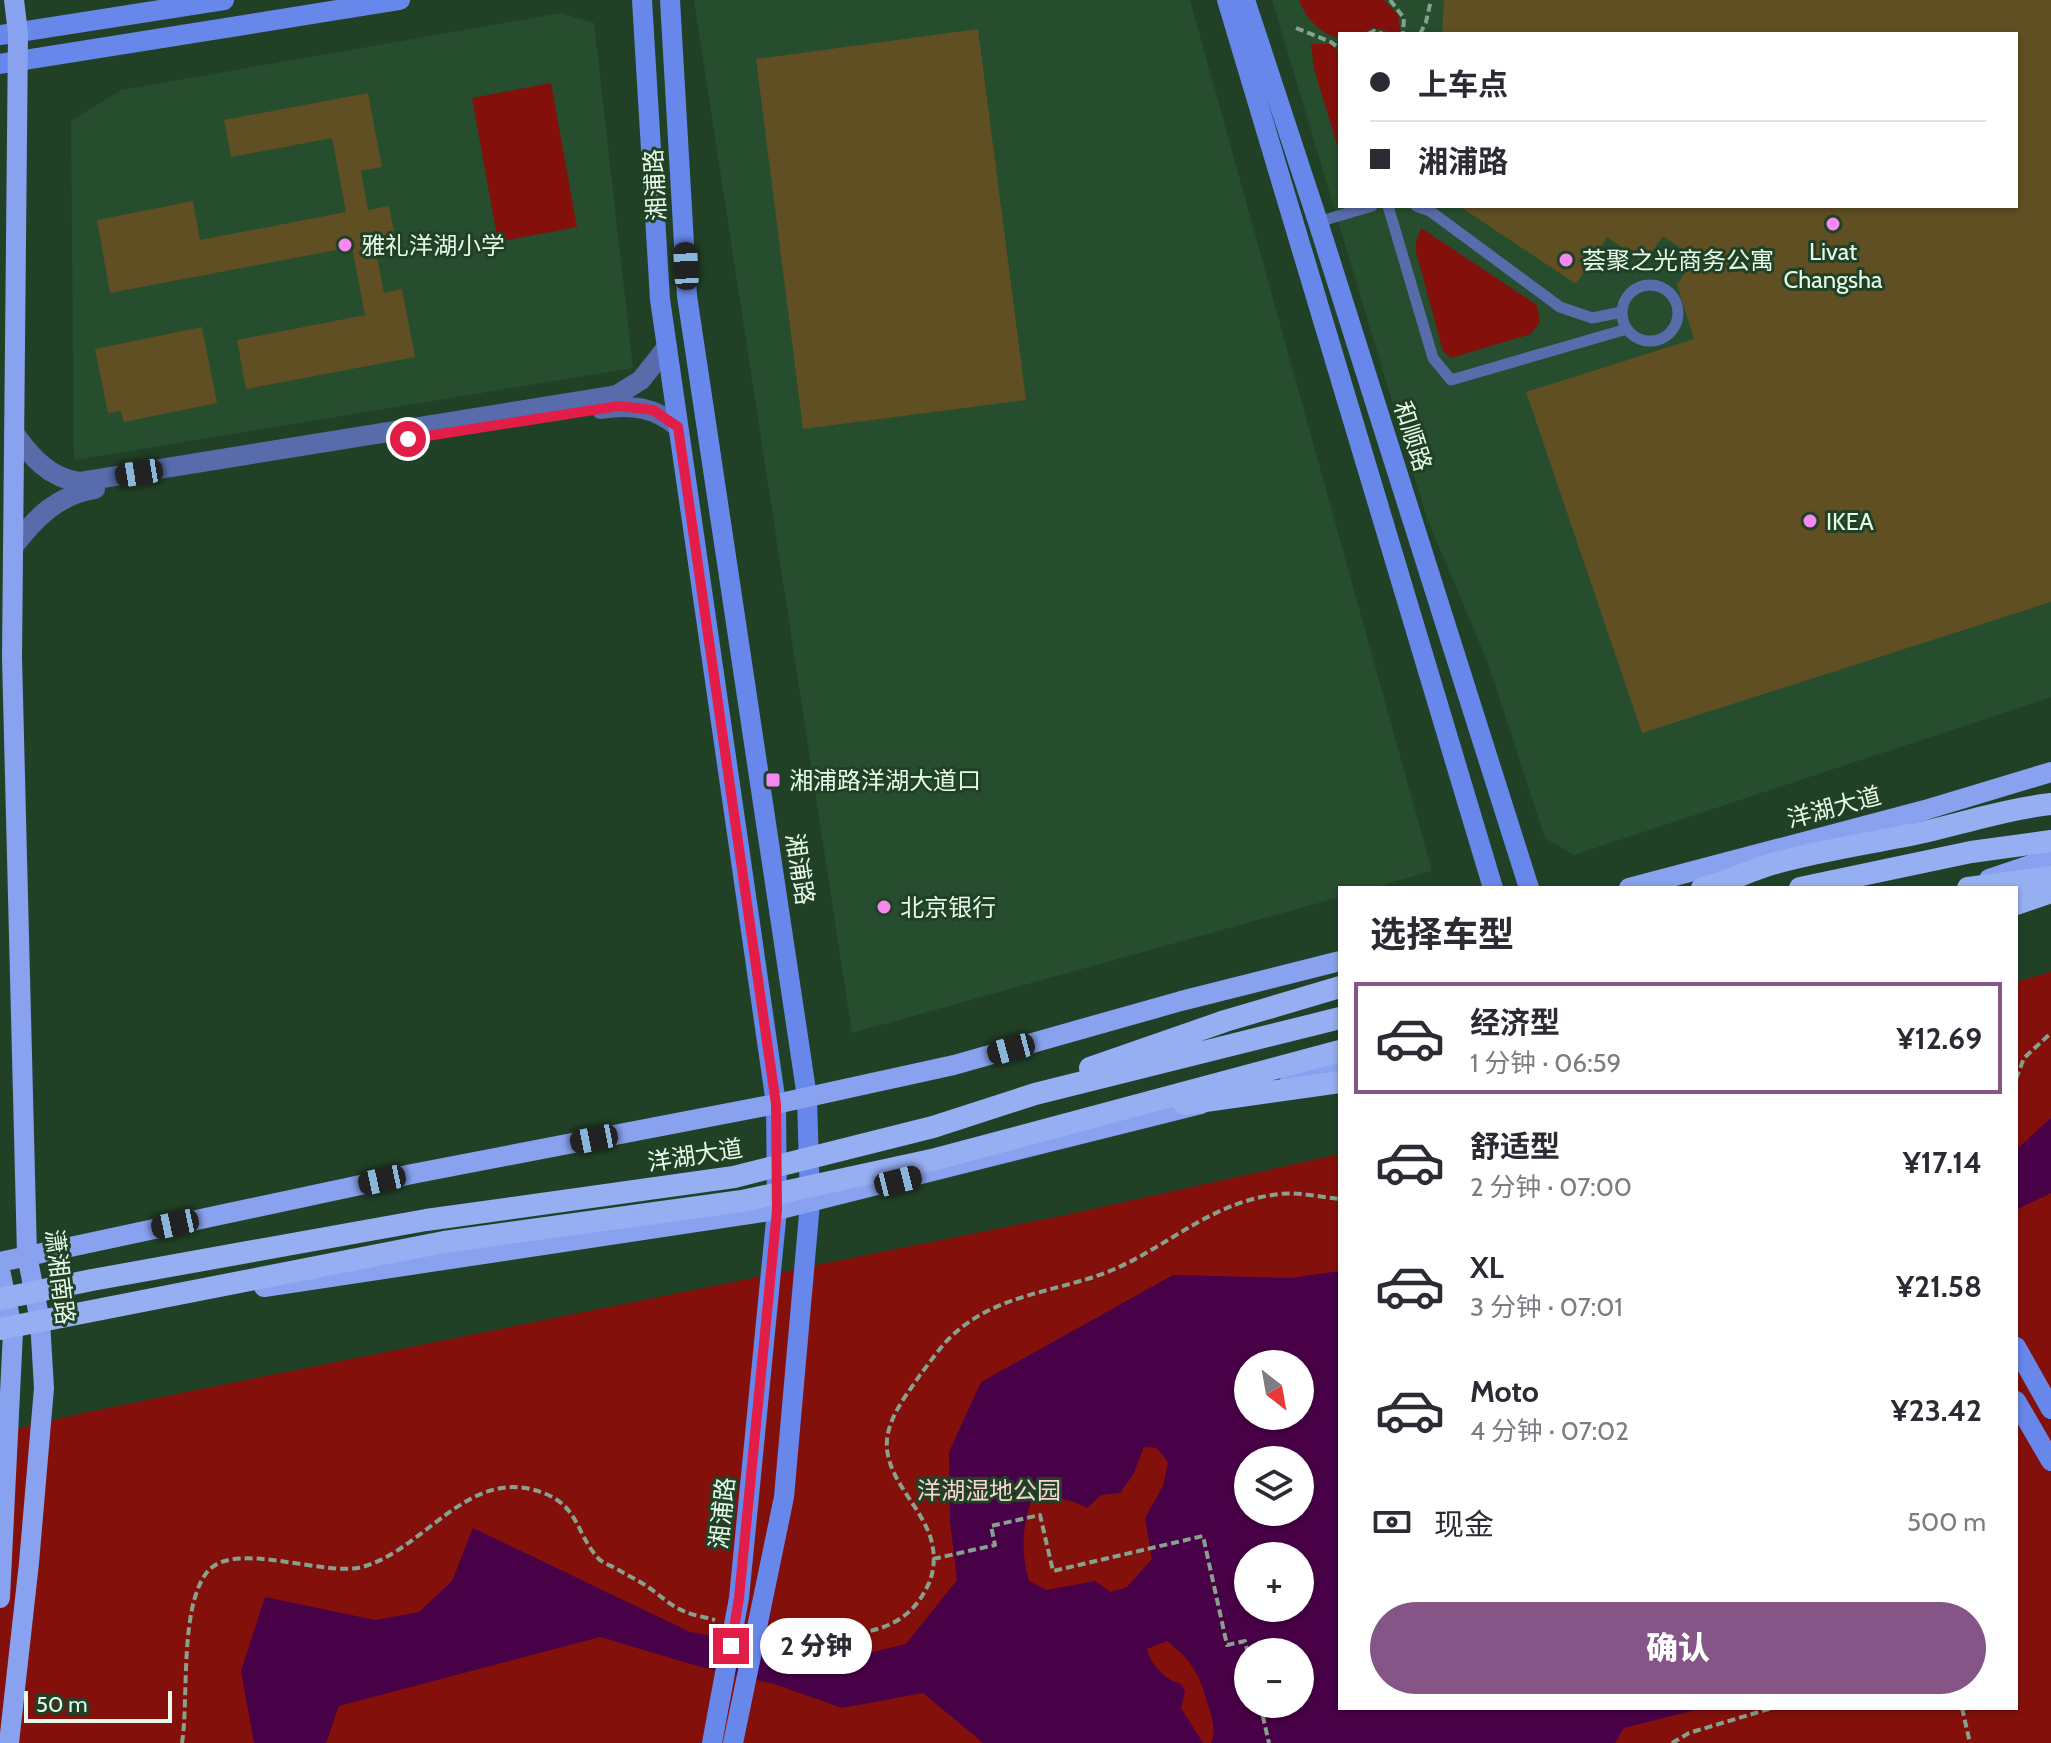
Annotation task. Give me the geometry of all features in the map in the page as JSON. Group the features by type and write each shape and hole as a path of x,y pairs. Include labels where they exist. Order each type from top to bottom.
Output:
{"highway":[{"path":"1711,886 1770,865 1832,849 1922,832 2051,797"},
{"path":"2022,807 2051,804"},
{"path":"1810,886 1971,852 2051,841"},
{"path":"1983,886 2051,877"},
{"path":"2018,903 2051,892"},
{"path":"1035,1094 1102,1063 1225,1021 1338,988"},
{"name":"洋湖大道","path":"0,1299 426,1220 734,1177 933,1127 1035,1094 1338,1018"},
{"path":"1026,1136 1338,1052"},
{"path":"4,1332 444,1242 742,1201 936,1159 1091,1119 1338,1082"}],"main road":[{"name":"潇湘南路","path":"9,1743 25,1606 44,1388 40,1321 27,1255 12,657 14,433 9,34 14,0"},
{"path":"9,34 224,0"},
{"path":"9,63 400,0"},
{"name":"湘浦路","path":"642,0 660,299 776,1104 777,1210 737,1609 712,1743"},
{"path":"671,10 682,0"},
{"path":"1227,0 1492,886"},
{"name":"和顺路","path":"1245,0 1528,886"},
{"name":"湘浦路","path":"671,10 687,296 807,1097 810,1203 784,1497 733,1743"},
{"name":"洋湖大道","path":"1637,886 1925,810 2051,772"},
{"path":"1964,886 2051,858"},
{"path":"0,1262 412,1174 776,1104 954,1065 1181,1001 1338,962"},
{"path":"4,1332 40,1321 777,1210 1338,1069"},
{"path":"0,1270 4,1332 0,1598"},
{"path":"2018,1351 2051,1409"},
{"path":"2018,1404 2051,1461"}],"street":[{"path":"14,433 49,471 66,480 79,482 617,395 641,380 667,347"},
{"path":"13,547 44,511 76,492 619,406 653,410 678,427"}],"lane":[{"path":"1318,222 1365,208"},
{"path":"1389,208 1433,358 1451,380 1627,329"},
{"path":"1422,208 1430,211 1560,307 1592,318 1622,312"},
{"path":"1646,286 1664,289 1677,304 1677,322 1666,336 1650,341 1633,336 1627,329 1622,312 1629,295 1646,286"}],"path":[{"path":"1390,0 1404,18 1403,32"},
{"path":"1421,32 1433,0"},
{"path":"1296,28 1338,47"},
{"path":"1331,42 1338,41"},
{"path":"2018,1074 2024,1058 2051,1033"},
{"path":"933,1559 995,1545 991,1526 1040,1515 1053,1571 1203,1536 1227,1645 1234,1643"},
{"path":"1672,1743 1689,1733 1765,1710"},
{"path":"1962,1710 1970,1743"},
{"path":"1263,1718 1269,1743"},
{"path":"1689,1733 1691,1743"}],"shaded area":[{"path":"694,0 1190,0 1432,871 1379,886 1338,886 1338,898 852,1033"},
{"path":"1272,0 2051,0 2051,697 1574,855 1545,838 1488,663 1427,518"},
{"name":"雅礼洋湖小学","path":"561,13 594,23 633,368 74,460 71,121 121,90"},
{"path":"2051,1118 2051,1193 2018,1209 2018,1148"},
{"path":"1338,1271 1338,1710 1695,1710 1624,1728 1615,1743 1211,1743 1213,1723 1200,1680 1191,1664 1167,1641 1147,1649 1149,1655 1164,1675 1181,1684 1185,1692 1181,1708 1203,1743 983,1743 923,1693 842,1708 774,1684 694,1665 600,1637 339,1706 326,1743 254,1743 241,1671 265,1597 375,1620 419,1612 452,1581 473,1528 690,1632 810,1652 856,1656 906,1644 957,1580 950,1521 949,1452 981,1382 1173,1275 1291,1278","holes":["1144,1447 1157,1448 1168,1462 1163,1486 1145,1518 1152,1559 1127,1587 1111,1592 1095,1581 1047,1590 1029,1581 1024,1541 1031,1501 1060,1499 1087,1508 1101,1495 1120,1493 1133,1475"]}],"green space":[{"path":"1299,0 1384,0 1398,15 1401,32 1373,28 1364,32 1338,32 1338,37 1327,34 1305,13"},
{"path":"1311,44 1330,44 1338,50 1338,147 1314,69"},
{"path":"551,83 577,227 498,242 472,98"},
{"path":"1421,228 1537,305 1540,322 1531,334 1451,358 1443,351 1416,252"},
{"name":"洋湖湿地公园","path":"2051,972 2051,1743 0,1743 0,1433 83,1413 1075,1213 1338,1154 1338,1710 2018,1710 2018,981"}],"building":[{"path":"1444,0 2051,0 2051,602 1642,733 1526,392 1694,339 1677,285 1695,258 1663,236 1644,263 1607,237 1576,284 1462,208 2018,208 2018,32 1442,32"},
{"path":"978,29 1026,400 803,429 756,59"},
{"path":"368,93 382,167 361,171 368,210 389,206 397,247 376,251 384,293 402,289 415,357 246,389 237,340 365,315 352,247 110,293 97,220 193,201 200,240 346,212 332,138 231,157 224,120"},
{"path":"202,327 217,403 124,422 121,411 108,413 95,349"}],"place":[{"name":"Livat Changsha","path":"1833,224"},
{"name":"雅礼洋湖小学","path":"345,245"},
{"name":"荟聚之光商务公寓","path":"1566,260"},
{"name":"IKEA","path":"1810,521"},
{"name":"湘浦路洋湖大道口","path":"773,780"},
{"name":"北京银行","path":"884,907"}],"route":[{"path":"408,439 619,406 653,410 678,427 776,1104 777,1210 739,1598 731,1646"}]}
